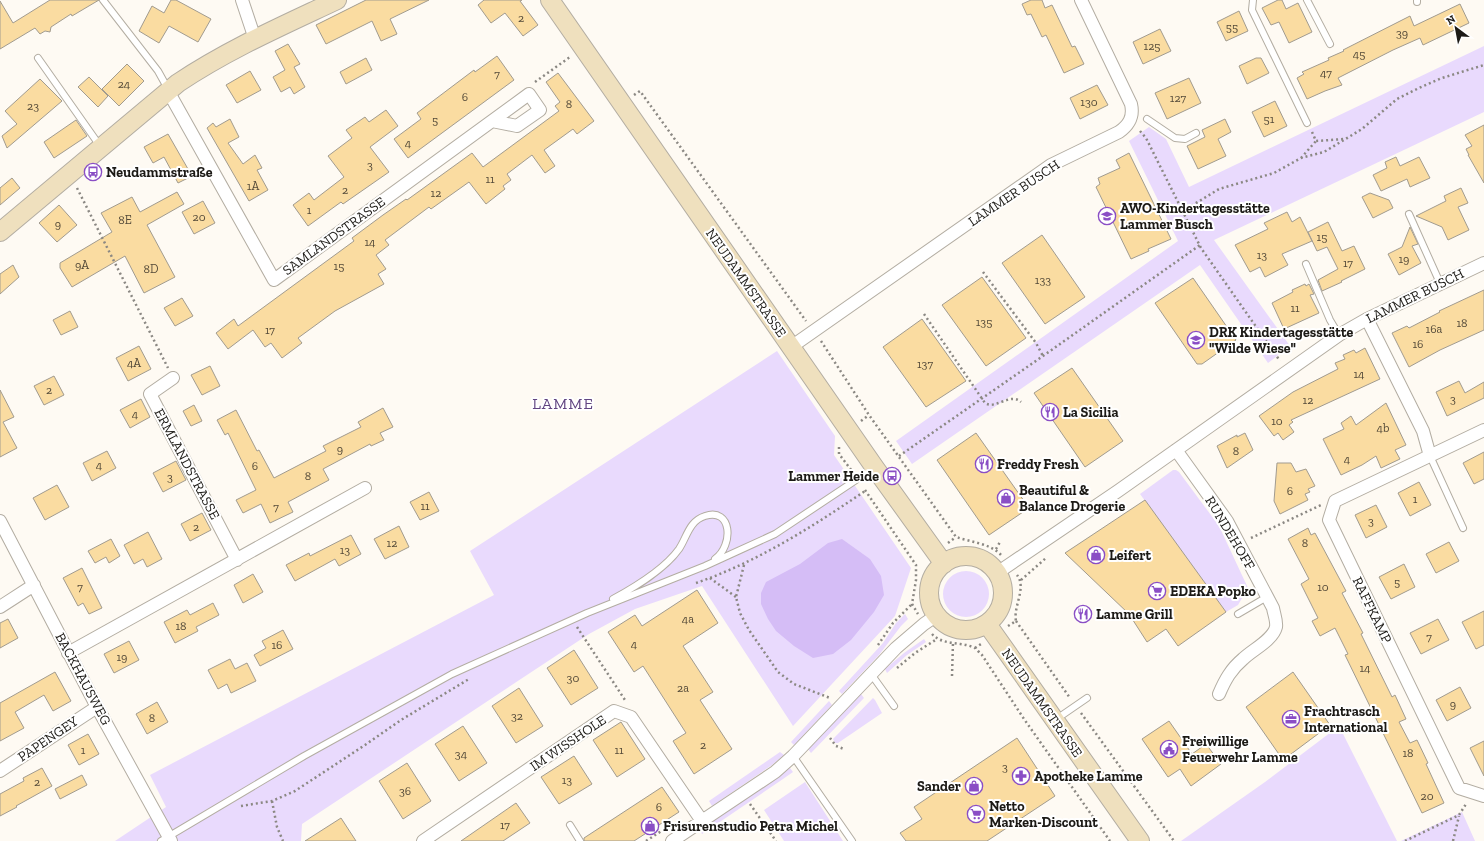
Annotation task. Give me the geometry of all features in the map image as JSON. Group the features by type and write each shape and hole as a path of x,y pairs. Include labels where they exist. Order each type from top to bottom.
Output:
{"main road":[{"path":"0,232 168,91 208,63 255,38 337,0"},
{"name":"NEUDAMMSTRASSE","path":"550,0 875,468 944,564"},
{"path":"973,557 1003,569 1002,600 991,630 960,629 930,619 930,585 935,574 944,564 958,558 973,557"},
{"name":"NEUDAMMSTRASSE","path":"991,630 1140,841"}],"street":[{"path":"242,0 255,38"},
{"name":"LAMMER BUSCH","path":"791,347 1051,165 1127,127 1133,112 1131,104 1081,0"},
{"name":"SAMLANDSTRASSE","path":"168,91 274,280 528,94"},
{"path":"492,121 517,126 540,110 528,94"},
{"name":"LAMMER BUSCH","path":"1003,569 1176,450 1339,335 1368,318 1484,263"},
{"path":"1368,318 1423,431 1430,456"},
{"name":"ERMLANDSTRASSE","path":"173,378 150,394 237,560"},
{"path":"1335,501 1484,430"},
{"name":"RUNDEHOFF","path":"1176,450 1227,521 1267,597 1275,617 1276,627 1270,636 1243,659 1227,676 1219,694"},
{"path":"68,653 365,488"},
{"name":"RAFFKAMP","path":"1335,501 1329,520 1459,788 1484,796"},
{"name":"BACKHAUSWEG","path":"0,521 167,839"},
{"path":"0,607 34,585"},
{"path":"672,841 775,772 793,756 896,648 930,619"},
{"name":"PAPENGEY","path":"0,771 97,707"},
{"name":"IM WISSHOLE","path":"422,841 614,711 631,717"},
{"path":"631,717 702,821"}],"lane":[{"path":"103,0 158,71 168,91"},
{"path":"1253,0 1252,10 1307,123"},
{"path":"1307,0 1330,44"},
{"path":"38,58 101,147"},
{"path":"1148,119 1174,138 1185,138 1196,133"},
{"path":"1409,214 1440,283"},
{"path":"1306,264 1330,320 1339,335"},
{"path":"1430,456 1463,528"},
{"path":"167,839 304,756 452,674 587,613 705,566 775,534 875,468"},
{"path":"587,613 640,584 678,550 690,526 705,516 712,515 719,517 726,524 728,539 725,548 718,557 705,566"},
{"path":"1238,614 1267,597"},
{"path":"871,674 894,706"},
{"path":"1054,720 1087,698"},
{"path":"793,756 852,841"},
{"path":"570,825 580,841"}],"path":[{"path":"528,94 531,85 571,57"},
{"path":"1183,211 1219,189 1274,172 1301,158 1324,152 1362,129 1397,99 1442,78 1484,65"},
{"path":"621,103 640,91 814,332 869,415 956,537 996,549"},
{"path":"1307,123 1316,141"},
{"path":"1140,132 1146,138 1200,245 1286,371"},
{"path":"1301,158 1316,141 1345,139"},
{"path":"69,174 160,352"},
{"path":"899,456 1200,245"},
{"path":"983,272 1036,343 1043,356"},
{"path":"924,314 982,399 988,405 1012,399 1016,399 1021,402"},
{"path":"690,585 744,564 819,522 865,491 916,565 916,580 912,604 893,623 876,648"},
{"path":"1240,544 1315,507 1335,501"},
{"path":"1000,542 996,549 1003,569 1021,580 1015,615 1016,621 1174,841"},
{"path":"744,564 736,597 740,613 749,630 778,672 794,684 829,697 842,704"},
{"path":"710,578 736,597"},
{"path":"912,604 930,619 937,639 975,648 982,655 1024,719 1110,841"},
{"path":"975,648 991,630 1016,621"},
{"path":"570,630 577,627 625,701 631,717"},
{"path":"952,676 953,642"},
{"path":"283,841 277,827 272,801 295,791 315,779 401,720 472,677"},
{"path":"824,703 834,692"},
{"path":"830,738 836,746 844,749"},
{"path":"1453,841 1459,815 1472,793"},
{"path":"741,794 752,805 776,841"},
{"path":"1405,841 1459,815"},
{"path":"646,841 665,829"}],"shaded area":[{"path":"1484,46 1484,112 1214,240 1290,346 1268,363 1200,265 912,464 896,441 1178,241 1129,141 1149,127 1166,139 1189,187"},
{"path":"777,351 835,436 834,455 911,568 895,616 793,726 702,586 635,609 589,634 302,824 301,841 115,841 166,807 150,775 494,595 470,551"},
{"path":"1173,470 1179,472 1219,526 1248,588 1238,605 1226,612 1140,494"},
{"path":"842,539 870,559 881,576 884,595 874,612 851,640 833,654 813,658 794,646 776,631 761,604 761,593 766,582 800,564 828,543"},
{"path":"966,571 979,575 985,581 989,594 985,607 979,613 966,617 953,613 947,607 943,594 947,581 953,575"},
{"path":"905,614 908,619 879,655 842,694 839,691 883,643 896,623"},
{"path":"924,639 926,642 907,655 887,673 885,669"},
{"path":"861,694 864,698 811,753 808,749"},
{"path":"873,698 882,713 838,743 835,743 833,739"},
{"path":"829,701 832,705 794,745 791,742"},
{"path":"1339,726 1397,841 1181,841 1265,782"},
{"path":"780,752 784,755 772,765 712,806 709,801"},
{"path":"790,768 793,772 702,834 700,830"},
{"path":"805,782 843,841 784,841 764,810"},
{"path":"1462,812 1475,841 1401,841"}],"building":[{"path":"50,0 99,0 72,16 71,14 51,27 50,32 45,31 40,34 35,28 0,49 0,1 13,23"},
{"path":"171,0 176,0 211,19 198,42 169,26 159,43 139,31 152,6 164,13"},
{"path":"366,0 429,0 390,19 397,34 381,41 372,21 326,44 316,25"},
{"path":"484,0 522,0 520,1 538,25 523,36 505,13 491,23 478,5"},
{"path":"1031,0 1042,0 1045,8 1052,5 1072,47 1075,46 1084,64 1064,73 1046,35 1042,37 1031,14 1027,15 1022,4"},
{"path":"1278,0 1282,0 1286,9 1298,3 1312,32 1289,43 1279,22 1271,25 1262,8"},
{"path":"1460,4 1469,23 1423,45 1420,38 1393,50 1338,78 1342,85 1307,99 1297,78 1304,74 1302,72 1329,60 1328,58 1410,16 1414,26"},
{"path":"1239,11 1248,31 1226,41 1217,22"},
{"path":"1160,29 1171,51 1143,64 1133,42"},
{"path":"288,44 300,64 294,67 305,87 294,94 290,87 281,92 273,77 285,70 275,51"},
{"path":"497,56 514,80 408,158 394,139 421,119 417,113 474,70 475,72"},
{"path":"366,58 372,70 346,84 340,72"},
{"path":"1256,58 1261,58 1269,73 1247,84 1239,66"},
{"path":"127,64 144,81 119,106 102,89"},
{"path":"250,71 261,90 237,103 226,85"},
{"path":"558,73 594,121 577,134 573,129 544,150 555,166 545,173 532,155 507,174 511,180 503,186 505,189 486,204 469,182 431,209 429,207 385,240 389,245 376,255 386,269 378,274 384,284 335,311 298,338 302,343 282,358 271,343 265,347 253,330 228,349 216,333 234,319 238,326 354,241 352,238 383,215 406,199 407,200 472,153 483,167 559,111 555,106 560,102 546,82"},
{"path":"89,77 108,96 98,107 78,87"},
{"path":"1189,78 1201,103 1167,119 1155,93"},
{"path":"40,79 62,101 7,148 2,136 17,124 5,111"},
{"path":"1097,85 1108,105 1080,119 1070,98"},
{"path":"1275,101 1287,126 1264,137 1252,112"},
{"path":"386,110 398,126 370,147 389,172 343,204 341,202 308,226 293,205 309,193 314,200 344,177 328,156 352,138 346,130 365,117 369,122"},
{"path":"230,119 239,137 228,143 243,164 255,155 262,168 257,170 268,190 249,201 207,128 213,123 216,127"},
{"path":"1225,119 1231,132 1218,139 1226,156 1198,169 1187,146 1205,137 1202,130"},
{"path":"76,120 87,136 54,158 44,142"},
{"path":"1484,125 1484,183 1468,155 1466,149 1472,146 1465,135"},
{"path":"168,134 192,176 178,183 164,157 153,163 144,147"},
{"path":"1129,153 1171,239 1148,249 1149,251 1131,259 1096,187 1100,184 1098,178 1120,168 1116,160"},
{"path":"1396,157 1400,166 1419,157 1430,178 1410,187 1407,179 1381,191 1373,175 1387,168 1385,162"},
{"path":"12,178 20,188 0,205 0,188"},
{"path":"1461,188 1468,203 1458,207 1469,230 1448,240 1442,227 1416,216 1446,201 1444,196"},
{"path":"177,192 184,204 147,225 175,277 144,293 125,256 72,287 60,268 60,263 112,232 101,213 132,197 140,212"},
{"path":"1370,193 1389,200 1393,208 1373,218 1362,197"},
{"path":"203,201 215,223 194,234 182,212"},
{"path":"59,205 77,225 57,242 39,223"},
{"path":"1287,212 1292,222 1300,217 1312,241 1282,254 1288,265 1265,277 1260,267 1250,272 1235,245 1268,229 1264,223"},
{"path":"1328,222 1342,251 1354,246 1365,269 1322,291 1318,280 1338,269 1327,247 1317,251 1308,232"},
{"path":"1410,227 1418,244 1412,246 1421,263 1399,275 1388,254 1402,247"},
{"path":"1042,235 1085,297 1045,324 1002,263"},
{"path":"13,265 19,277 0,294 0,274"},
{"path":"982,277 1026,338 986,366 942,305"},
{"path":"1193,278 1236,340 1202,364 1197,364 1155,303"},
{"path":"1305,284 1306,286 1309,284 1314,294 1310,295 1319,313 1284,329 1272,303 1293,292 1292,290"},
{"path":"1484,290 1484,330 1440,350 1409,367 1392,333 1407,326 1409,328 1440,312 1439,311"},
{"path":"182,298 193,316 175,326 164,308"},
{"path":"70,311 78,327 61,335 53,320"},
{"path":"922,319 966,381 926,407 883,347"},
{"path":"139,346 151,369 128,381 116,358"},
{"path":"1365,348 1380,379 1291,420 1293,422 1289,425 1294,432 1283,440 1278,433 1274,436 1259,416 1293,392 1338,369 1335,363 1345,359 1343,355 1354,350 1356,353"},
{"path":"210,366 220,386 202,395 191,375"},
{"path":"1072,368 1123,441 1085,467 1034,393"},
{"path":"54,376 64,395 44,405 34,386"},
{"path":"1459,381 1465,393 1484,382 1484,398 1447,416 1436,392"},
{"path":"0,390 14,417 3,422 17,448 0,457"},
{"path":"141,399 150,417 130,428 120,410"},
{"path":"1386,403 1406,445 1395,450 1400,459 1381,468 1376,456 1362,465 1341,475 1323,439 1344,429 1341,423 1351,416 1356,425"},
{"path":"194,405 202,421 191,426 183,411"},
{"path":"383,408 393,427 380,433 384,440 371,446 370,444 323,469 329,480 288,502 293,512 270,523 261,504 243,513 236,500 256,490 228,433 225,435 217,420 236,410 257,451 259,450 274,478 326,451 323,446 361,427 358,422"},
{"path":"976,433 1029,508 989,535 937,460"},
{"path":"1245,433 1253,450 1227,468 1217,446 1237,435 1237,437"},
{"path":"107,451 116,468 92,481 83,463"},
{"path":"1484,452 1484,479 1474,484 1463,463"},
{"path":"176,461 186,480 163,492 153,473"},
{"path":"1277,463 1291,463 1296,472 1306,469 1315,486 1308,489 1310,492 1305,494 1308,500 1280,514 1274,501"},
{"path":"1419,482 1431,505 1410,516 1398,493"},
{"path":"57,485 69,507 45,520 33,498"},
{"path":"429,492 439,511 420,520 410,502"},
{"name":"EDEKA Popko","path":"1145,500 1226,612 1178,646 1166,629 1147,642 1129,614 1065,553"},
{"path":"1376,505 1387,527 1366,538 1355,515"},
{"path":"202,513 211,530 190,541 181,524"},
{"path":"399,526 409,547 385,559 374,539"},
{"path":"1308,528 1311,535 1315,533 1346,591 1342,593 1363,633 1361,634 1392,697 1395,695 1406,719 1399,722 1410,743 1417,740 1444,803 1422,813 1345,655 1348,654 1335,628 1320,636 1312,621 1318,618 1301,584 1309,579 1288,539"},
{"path":"148,532 162,559 147,567 143,559 134,564 124,545"},
{"path":"351,535 361,554 339,566 335,559 295,581 286,565 309,553 310,556"},
{"path":"111,539 120,556 109,563 106,557 95,563 88,551"},
{"path":"1449,542 1459,561 1436,573 1426,554"},
{"path":"1404,564 1415,587 1391,599 1379,577"},
{"path":"82,568 102,608 89,614 83,603 78,606 63,578"},
{"path":"253,574 263,592 243,603 234,585"},
{"path":"697,590 718,623 683,646 713,692 700,700 732,749 694,774 673,741 686,733 643,666 634,672 608,632 635,615 642,626"},
{"path":"213,603 219,615 196,627 198,631 175,643 164,622 187,610 190,615"},
{"path":"1484,611 1484,645 1476,649 1462,622"},
{"path":"8,619 18,638 0,648 0,623"},
{"path":"1438,619 1449,640 1421,654 1410,633"},
{"path":"283,630 293,649 260,666 254,655 266,648 262,641"},
{"path":"129,641 139,660 114,673 104,654"},
{"path":"574,650 598,688 571,705 547,668"},
{"path":"230,659 235,669 247,663 256,681 231,693 227,684 218,689 208,670"},
{"path":"55,672 71,701 53,711 44,695 15,712 24,728 0,741 0,703"},
{"name":"Frachtrasch International","path":"1293,672 1330,725 1283,760 1246,707"},
{"path":"1460,687 1471,708 1447,721 1436,700"},
{"path":"519,688 543,726 516,743 492,706"},
{"path":"157,702 168,722 147,734 136,714"},
{"name":"Freiwillige Feuerwehr Lamme","path":"1169,721 1192,754 1206,744 1221,764 1191,786 1180,769 1168,777 1142,739"},
{"path":"621,722 645,759 617,777 593,740"},
{"path":"463,726 487,763 459,781 435,744"},
{"path":"88,734 99,754 79,765 68,745"},
{"path":"1017,738 1055,796 987,841 906,841 900,833 922,819 914,807"},
{"path":"1484,741 1484,776 1470,748"},
{"path":"574,756 592,784 559,804 541,777"},
{"path":"407,763 431,801 403,819 379,781"},
{"path":"42,768 52,786 0,816 0,794 24,781 23,778"},
{"path":"82,775 87,785 60,799 55,789"},
{"path":"662,787 679,812 634,841 584,841 584,838"},
{"path":"516,803 530,823 503,841 461,841"},
{"path":"341,818 356,841 305,841"}],"place":[{"name":"Neudammstraße","path":"93,172"},
{"name":"AWO-Kindertagesstätte Lammer Busch","path":"1107,216"},
{"name":"DRK Kindertagesstätte \"Wilde Wiese\"","path":"1196,340"},
{"name":"La Sicilia","path":"1050,412"},
{"name":"Freddy Fresh","path":"984,464"},
{"name":"Lammer Heide","path":"892,476"},
{"name":"Beautiful & Balance Drogerie","path":"1006,498"},
{"name":"Leifert","path":"1096,555"},
{"name":"EDEKA Popko","path":"1157,591"},
{"name":"Lamme Grill","path":"1083,614"},
{"name":"Frachtrasch International","path":"1291,719"},
{"name":"Freiwillige Feuerwehr Lamme","path":"1169,749"},
{"name":"Apotheke Lamme","path":"1021,776"},
{"name":"Sander","path":"974,786"},
{"name":"Netto Marken-Discount","path":"976,814"},
{"name":"Frisurenstudio Petra Michel","path":"650,826"}],"district":[{"name":"LAMME","path":"563,403"}]}
